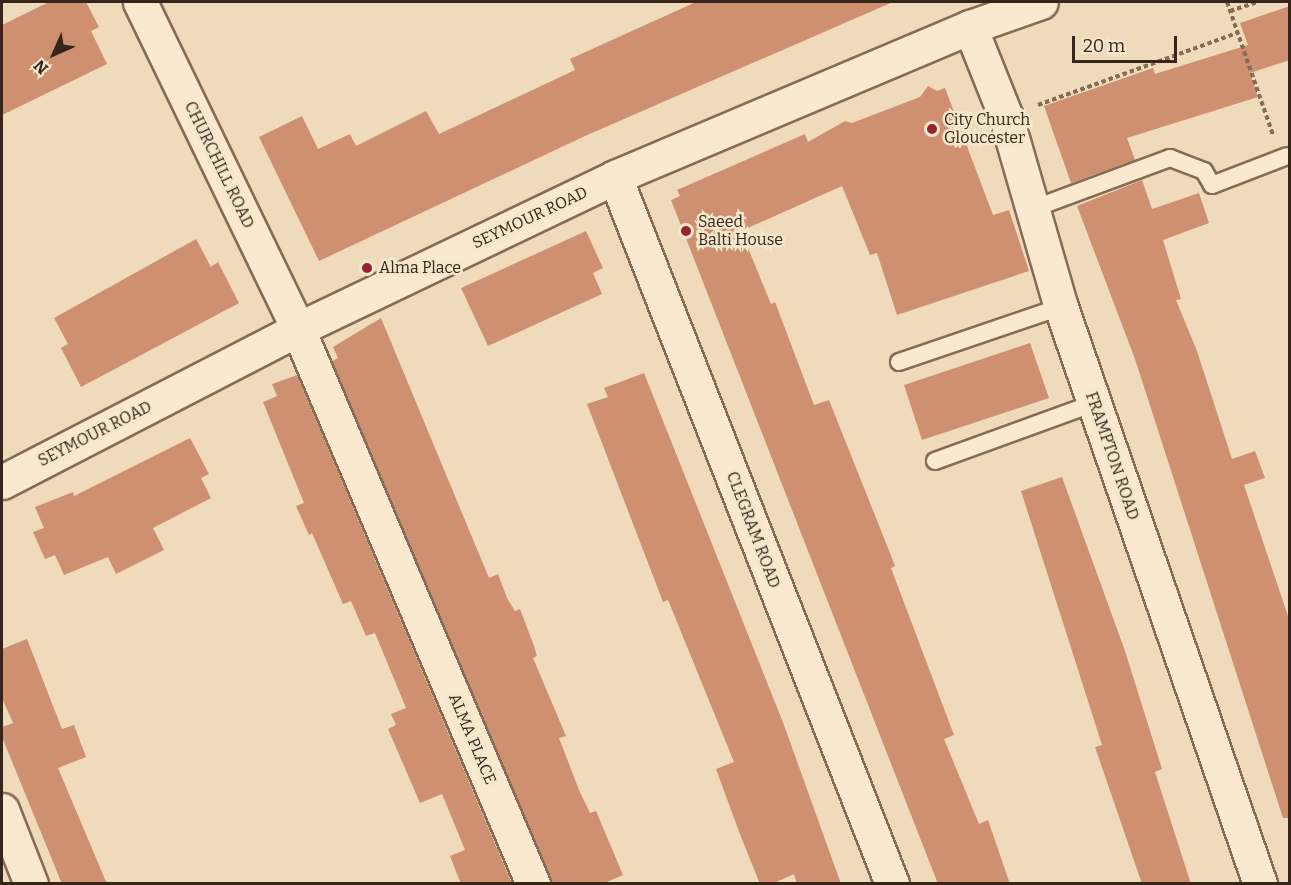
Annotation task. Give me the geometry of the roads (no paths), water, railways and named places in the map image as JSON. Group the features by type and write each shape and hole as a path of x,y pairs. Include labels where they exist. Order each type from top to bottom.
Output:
{"street":[{"name":"CHURCHILL ROAD","path":"140,2 298,329"},
{"name":"SEYMOUR ROAD","path":"2,482 298,329 615,177 970,27 1041,2"},
{"name":"FRAMPTON ROAD","path":"970,27 1006,117 1035,208 1061,307 1260,884"},
{"name":"CLEGRAM ROAD","path":"615,177 892,884"},
{"name":"ALMA PLACE","path":"298,329 533,884"},
{"path":"2,810 31,884"}],"lane":[{"path":"1035,208 1170,158 1204,171 1212,185 1284,157"},
{"path":"899,362 1061,307"},
{"path":"935,461 1094,403"}],"place":[{"name":"City Church Gloucester","path":"932,129"},
{"name":"Saeed Balti House","path":"686,231"},
{"name":"Alma Place","path":"367,268"}]}
